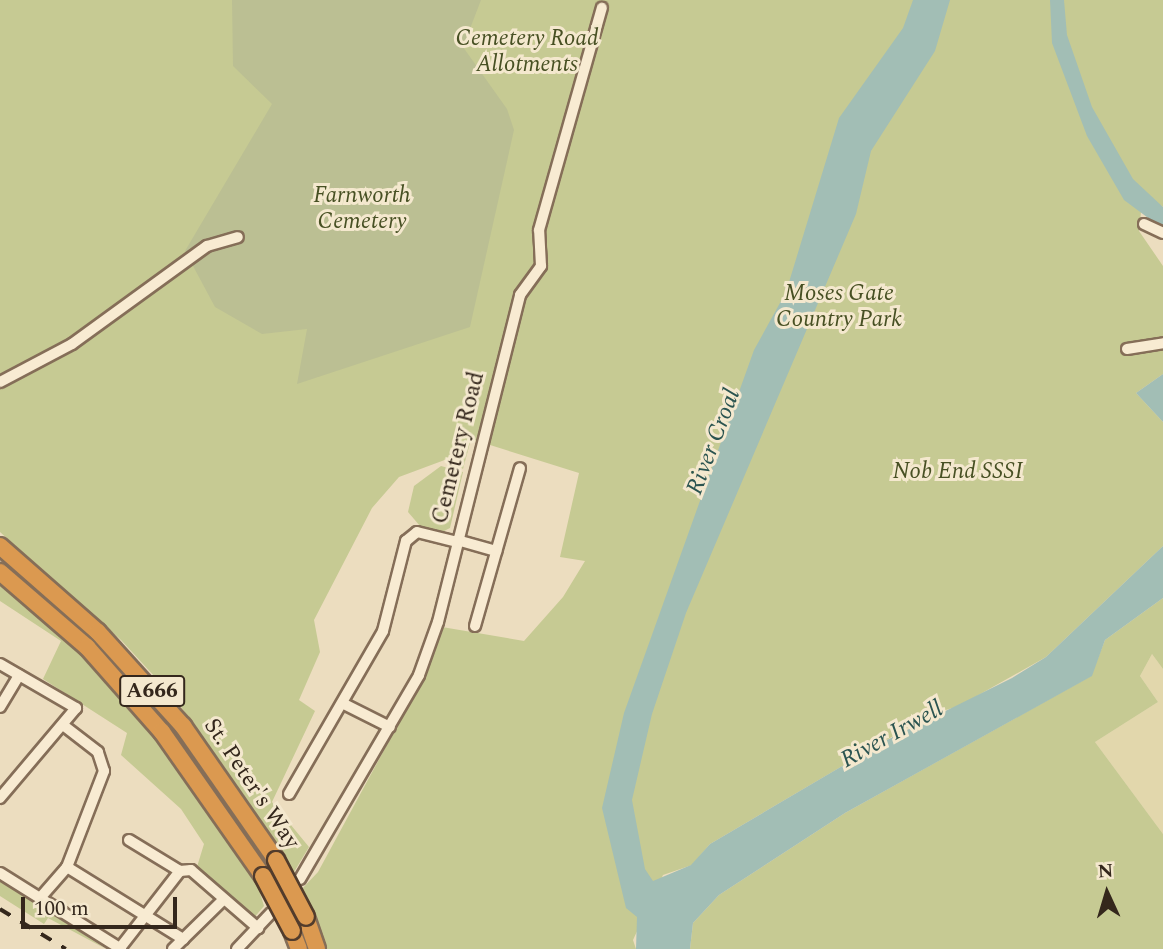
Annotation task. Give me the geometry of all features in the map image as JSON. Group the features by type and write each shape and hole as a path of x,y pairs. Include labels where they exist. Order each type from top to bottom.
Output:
{"highway":[{"name":"St. Peter's Way","path":"0,546 98,632 183,726 276,860 306,917 317,949"},
{"name":"St. Peter's Way","path":"0,572 87,647 162,732 263,876 299,949"}],"street":[{"name":"Cemetery Road","path":"300,879 390,727 438,622 520,295 541,266 539,230 602,8"},
{"path":"1144,224 1163,233"},
{"path":"0,382 72,344 207,246 237,237"},
{"path":"1127,349 1163,343"},
{"path":"475,626 520,468"},
{"path":"289,794 346,705 383,631 406,541 417,532 496,551"},
{"path":"0,664 76,711 0,798"},
{"path":"0,707 19,675"},
{"path":"346,705 390,727"},
{"path":"40,898 67,867 104,764 63,725"},
{"path":"129,840 180,871 191,870 258,928"},
{"path":"67,867 183,939"},
{"path":"0,873 120,949 180,871"},
{"path":"173,949 223,900"},
{"path":"237,949 271,913"}],"shaded area":[{"path":"1152,654 1163,669 1163,834 1095,742 1158,702 1140,676"}],"green space":[{"name":"Moses Gate Country Park","path":"0,0 1163,0 1163,207 1143,193 1139,231 1163,266 1163,374 1136,393 1163,422 1163,546 1046,657 959,706 929,715 710,844 692,865 663,875 633,940 636,949 323,949 299,892 318,872 421,682 442,627 524,641 563,597 585,561 560,557 579,473 471,439 463,469 450,458 399,477 372,508 314,620 320,652 299,700 315,711 272,802 309,847 294,872 177,701 121,640 0,532"},
{"name":"Farnworth Cemetery","path":"232,0 481,0 463,47 507,109 514,130 470,327 297,384 307,329 262,334 215,307 185,251 272,104 233,66"},
{"path":"441,466 463,472 450,528 442,532 420,526 408,512 414,486"},
{"path":"0,581 64,634 145,719 257,883 264,906 253,919 196,870 204,844 181,809 121,755 127,733 43,679 61,641 0,601"},
{"path":"1163,598 1163,669 1152,654 1140,676 1158,702 1095,742 1163,834 1163,949 690,949 693,923 719,895 845,813 1091,676 1105,640"},
{"path":"0,880 106,949 48,918 44,924 0,896"}],"water":[{"path":"913,0 950,0 935,51 871,151 856,214 686,613 652,714 632,800 645,869 653,881 691,865 710,844 883,742 1012,678 1046,657 1163,546 1163,598 1105,640 1092,676 845,813 719,895 693,923 690,949 636,949 637,917 626,908 602,808 624,713 754,350 786,292 839,118 903,28"},
{"path":"1050,0 1064,0 1067,35 1092,107 1133,179 1163,207 1163,229 1124,200 1087,136 1052,43"},
{"path":"1163,374 1163,422 1136,393"}],"railway":[{"path":"0,909 66,949"}],"park label":[{"name":"Cemetery Road Allotments","path":"527,52"},
{"name":"Nob End SSSI","path":"958,472"}],"water label":[{"name":"River Croal","path":"714,442"},
{"name":"River Irwell","path":"892,735"}]}
